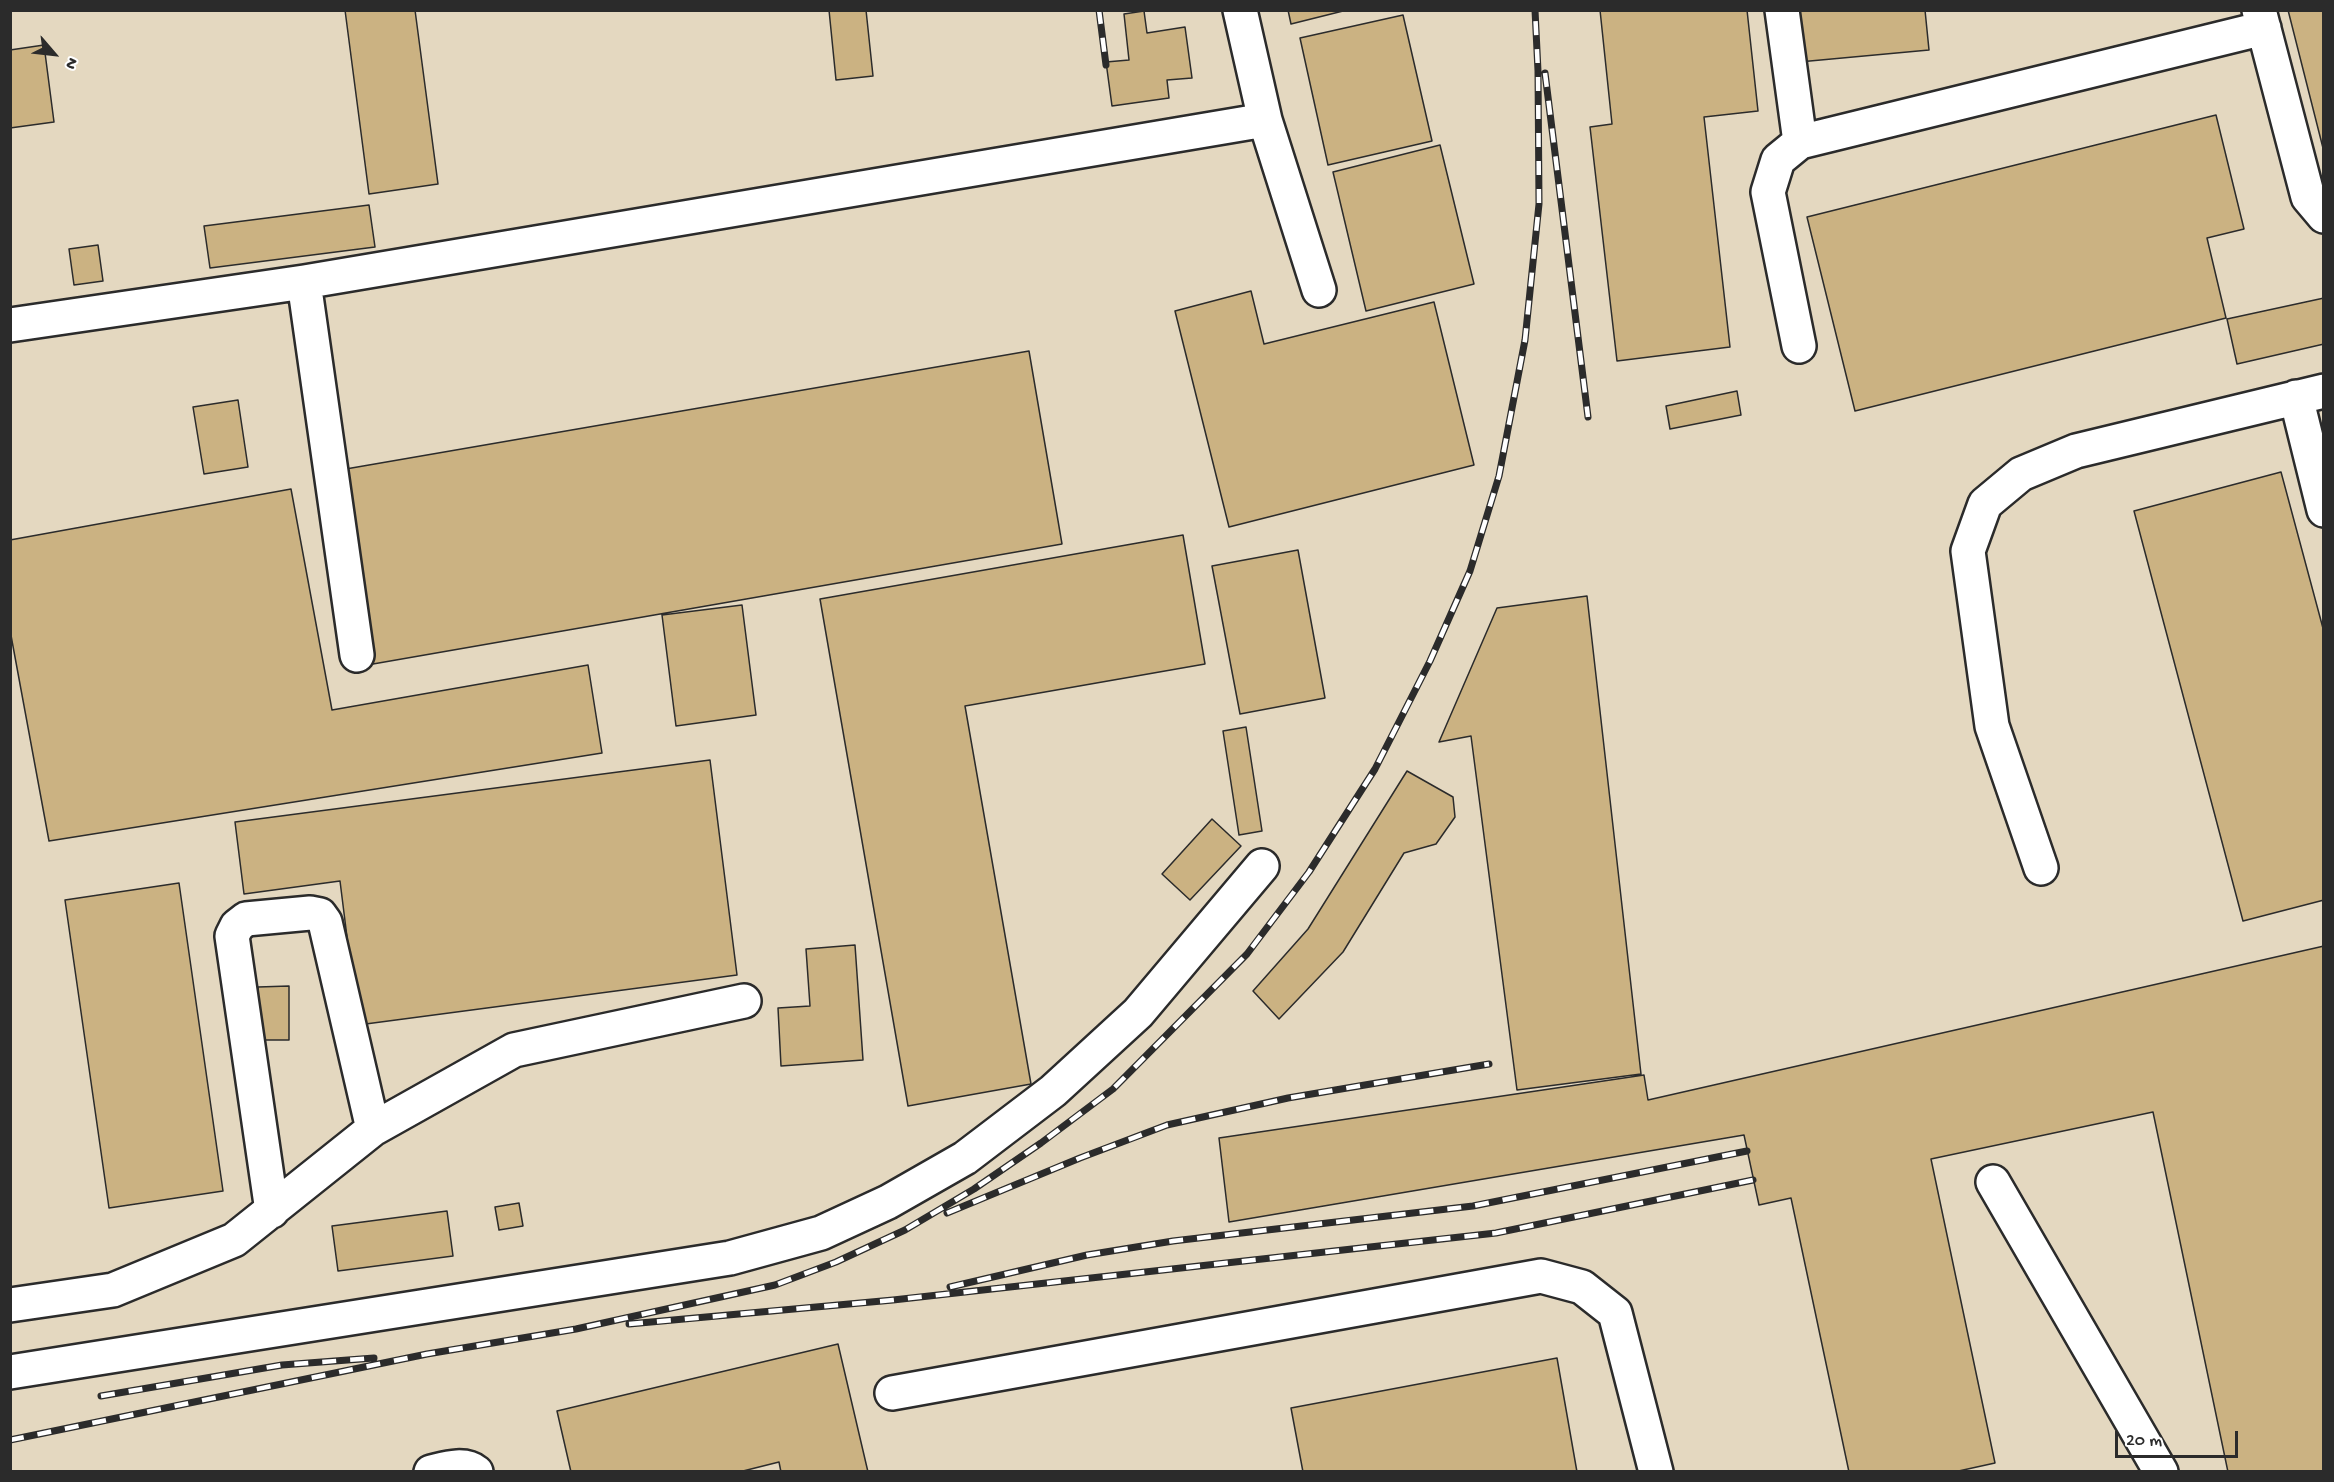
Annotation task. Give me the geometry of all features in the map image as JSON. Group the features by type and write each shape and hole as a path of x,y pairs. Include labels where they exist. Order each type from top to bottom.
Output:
{"lane":[{"path":"1240,10 1265,120 1319,290"},
{"path":"1782,10 1800,142"},
{"path":"1799,346 1767,192 1778,160 1800,142 2262,19 2308,197 2324,216"},
{"path":"10,325 304,282 1265,120"},
{"path":"304,282 357,655"},
{"path":"2042,868 1992,726 1968,551 1985,504 2021,474 2076,450 2310,394 2324,510"},
{"path":"10,1372 730,1258 820,1233 888,1202 964,1158 1053,1091 1138,1013 1262,866"},
{"path":"272,1211 232,936 237,926 246,920 310,913 320,915 325,922 373,1129"},
{"path":"10,1305 113,1290 234,1240 373,1129 514,1050 744,1001"},
{"path":"1993,1182 2161,1472"},
{"path":"892,1394 1541,1276 1582,1287 1615,1313 1656,1472"},
{"path":"431,1472 459,1467 472,1468 476,1472"}],"shaded area":[{"path":"11,11 2323,11 2323,1471 11,1471"}],"building":[{"path":"345,10 415,10 438,184 369,194"},
{"path":"829,10 866,10 873,76 836,80"},
{"path":"1288,10 1347,10 1291,24"},
{"path":"1600,10 1747,10 1758,111 1704,117 1730,347 1617,361 1590,127 1612,124"},
{"path":"1794,10 1925,10 1929,50 1799,62"},
{"path":"2288,10 2324,10 2324,152"},
{"path":"1144,11 1147,33 1185,27 1192,78 1167,80 1169,98 1112,106 1106,62 1129,60 1124,14"},
{"path":"1403,15 1432,141 1328,165 1300,38"},
{"path":"44,45 54,122 10,128 10,50"},
{"path":"2216,115 2244,229 2207,238 2226,318 1855,411 1807,217"},
{"path":"1440,145 1474,284 1366,311 1333,172"},
{"path":"369,205 375,247 210,268 204,226"},
{"path":"98,245 103,281 74,285 69,249"},
{"path":"1251,291 1264,344 1434,302 1474,465 1229,527 1175,311"},
{"path":"2324,298 2324,344 2237,364 2227,319"},
{"path":"1029,351 1062,544 373,664 340,470"},
{"path":"1737,391 1741,415 1670,429 1666,406"},
{"path":"238,400 248,467 204,474 193,407"},
{"path":"2281,472 2324,632 2324,900 2243,921 2134,511"},
{"path":"291,489 332,710 588,665 602,753 49,841 10,630 10,540"},
{"path":"1183,535 1205,664 965,706 1031,1084 908,1106 820,599"},
{"path":"1298,550 1325,698 1240,714 1212,566"},
{"path":"1587,596 1641,1074 1517,1090 1471,736 1439,742 1497,608"},
{"path":"742,605 756,715 676,726 662,615"},
{"path":"1246,727 1262,831 1239,835 1223,731"},
{"path":"710,760 737,975 358,1025 340,881 244,894 235,822"},
{"path":"1407,771 1453,797 1455,817 1436,844 1404,853 1343,952 1279,1019 1253,991 1308,929"},
{"path":"1212,819 1241,846 1190,900 1162,874"},
{"path":"179,883 223,1191 109,1208 65,900"},
{"path":"855,945 863,1060 781,1066 778,1008 810,1006 806,949"},
{"path":"2324,946 2324,1472 2228,1472 2153,1112 1931,1159 1995,1463 1954,1472 1849,1472 1791,1198 1759,1205 1744,1135 1229,1222 1219,1138 1644,1075 1648,1100"},
{"path":"289,986 289,1040 259,1040 258,987"},
{"path":"519,1203 523,1226 499,1230 495,1207"},
{"path":"447,1211 453,1256 338,1271 332,1226"},
{"path":"838,1344 868,1472 781,1472 779,1462 739,1472 571,1472 557,1411"},
{"path":"1557,1358 1577,1472 1303,1472 1291,1408"}],"railway":[{"path":"1099,10 1106,65"},
{"path":"10,1440 427,1354 576,1329 775,1285 836,1262 905,1230 974,1189 1113,1089 1247,954 1309,872 1375,769 1430,661 1470,571 1499,476 1525,340 1539,204 1535,10"},
{"path":"1545,73 1588,417"},
{"path":"947,1213 1167,1125 1288,1098 1489,1064"},
{"path":"950,1287 1087,1255 1173,1241 1473,1206 1747,1151"},
{"path":"629,1324 893,1300 1496,1233 1753,1180"},
{"path":"101,1396 282,1365 374,1358"}]}
